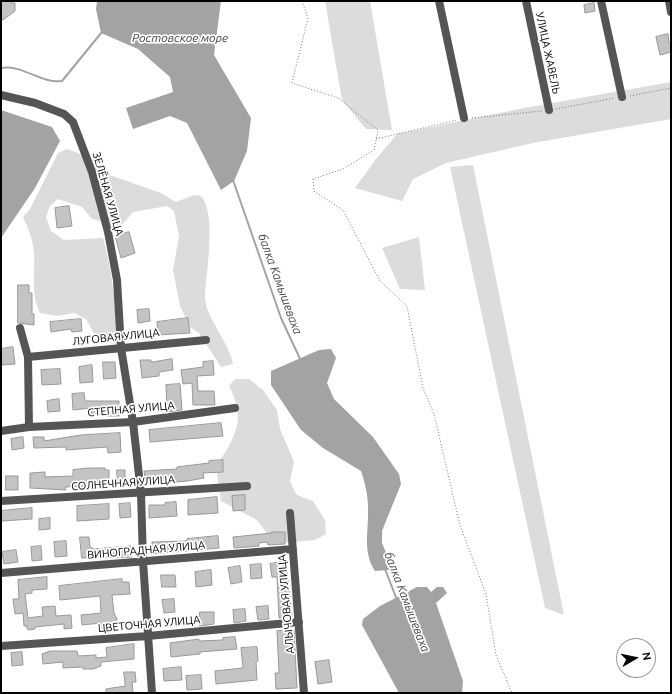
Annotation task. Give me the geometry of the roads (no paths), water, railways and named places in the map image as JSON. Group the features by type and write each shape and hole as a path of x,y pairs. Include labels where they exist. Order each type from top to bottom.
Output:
{"street":[{"path":"438,1 464,118"},
{"name":"УЛИЦА ЖАВЕЛЬ","path":"526,1 549,110"},
{"path":"601,1 622,97"},
{"path":"669,1 671,12"},
{"name":"ЗЕЛЁНАЯ УЛИЦА","path":"1,95 35,103 64,114 73,122 92,172 108,232 117,280 121,348 133,422 141,493 143,561 152,693"},
{"path":"20,328 28,357 29,427"},
{"name":"ЛУГОВАЯ УЛИЦА","path":"28,357 206,340"},
{"name":"СТЕПНАЯ УЛИЦА","path":"1,431 29,427 133,422 235,408"},
{"name":"СОЛНЕЧНАЯ УЛИЦА","path":"1,501 247,486"},
{"name":"АЛЫЧОВАЯ УЛИЦА","path":"290,513 304,693"},
{"name":"ВИНОГРАДНАЯ УЛИЦА","path":"1,573 293,549"},
{"name":"ЦВЕТОЧНАЯ УЛИЦА","path":"1,646 148,636 299,622"}],"water":[{"name":"Ростовское море","path":"97,1 221,1 214,55 251,118 247,151 234,181 221,190 187,123 170,116 133,129 126,108 173,92 170,77 138,49 101,33 96,9"},
{"path":"1,110 52,127 60,141 35,188 1,238"},
{"path":"331,349 336,358 327,383 334,399 373,437 399,474 401,484 382,531 382,543 392,567 389,570 375,571 369,556 367,548 367,498 361,471 323,448 301,430 271,385 271,371 319,350"},
{"path":"417,587 427,587 431,592 437,587 443,587 447,593 436,603 463,681 462,693 399,693 362,625 363,619 380,606"}],"waterway":[{"path":"1,68 16,69 47,80 62,81 102,32"},
{"name":"балка Камышеваха","path":"233,180 281,318 301,361"},
{"name":"балка Камышеваха","path":"385,569 397,600"}]}
